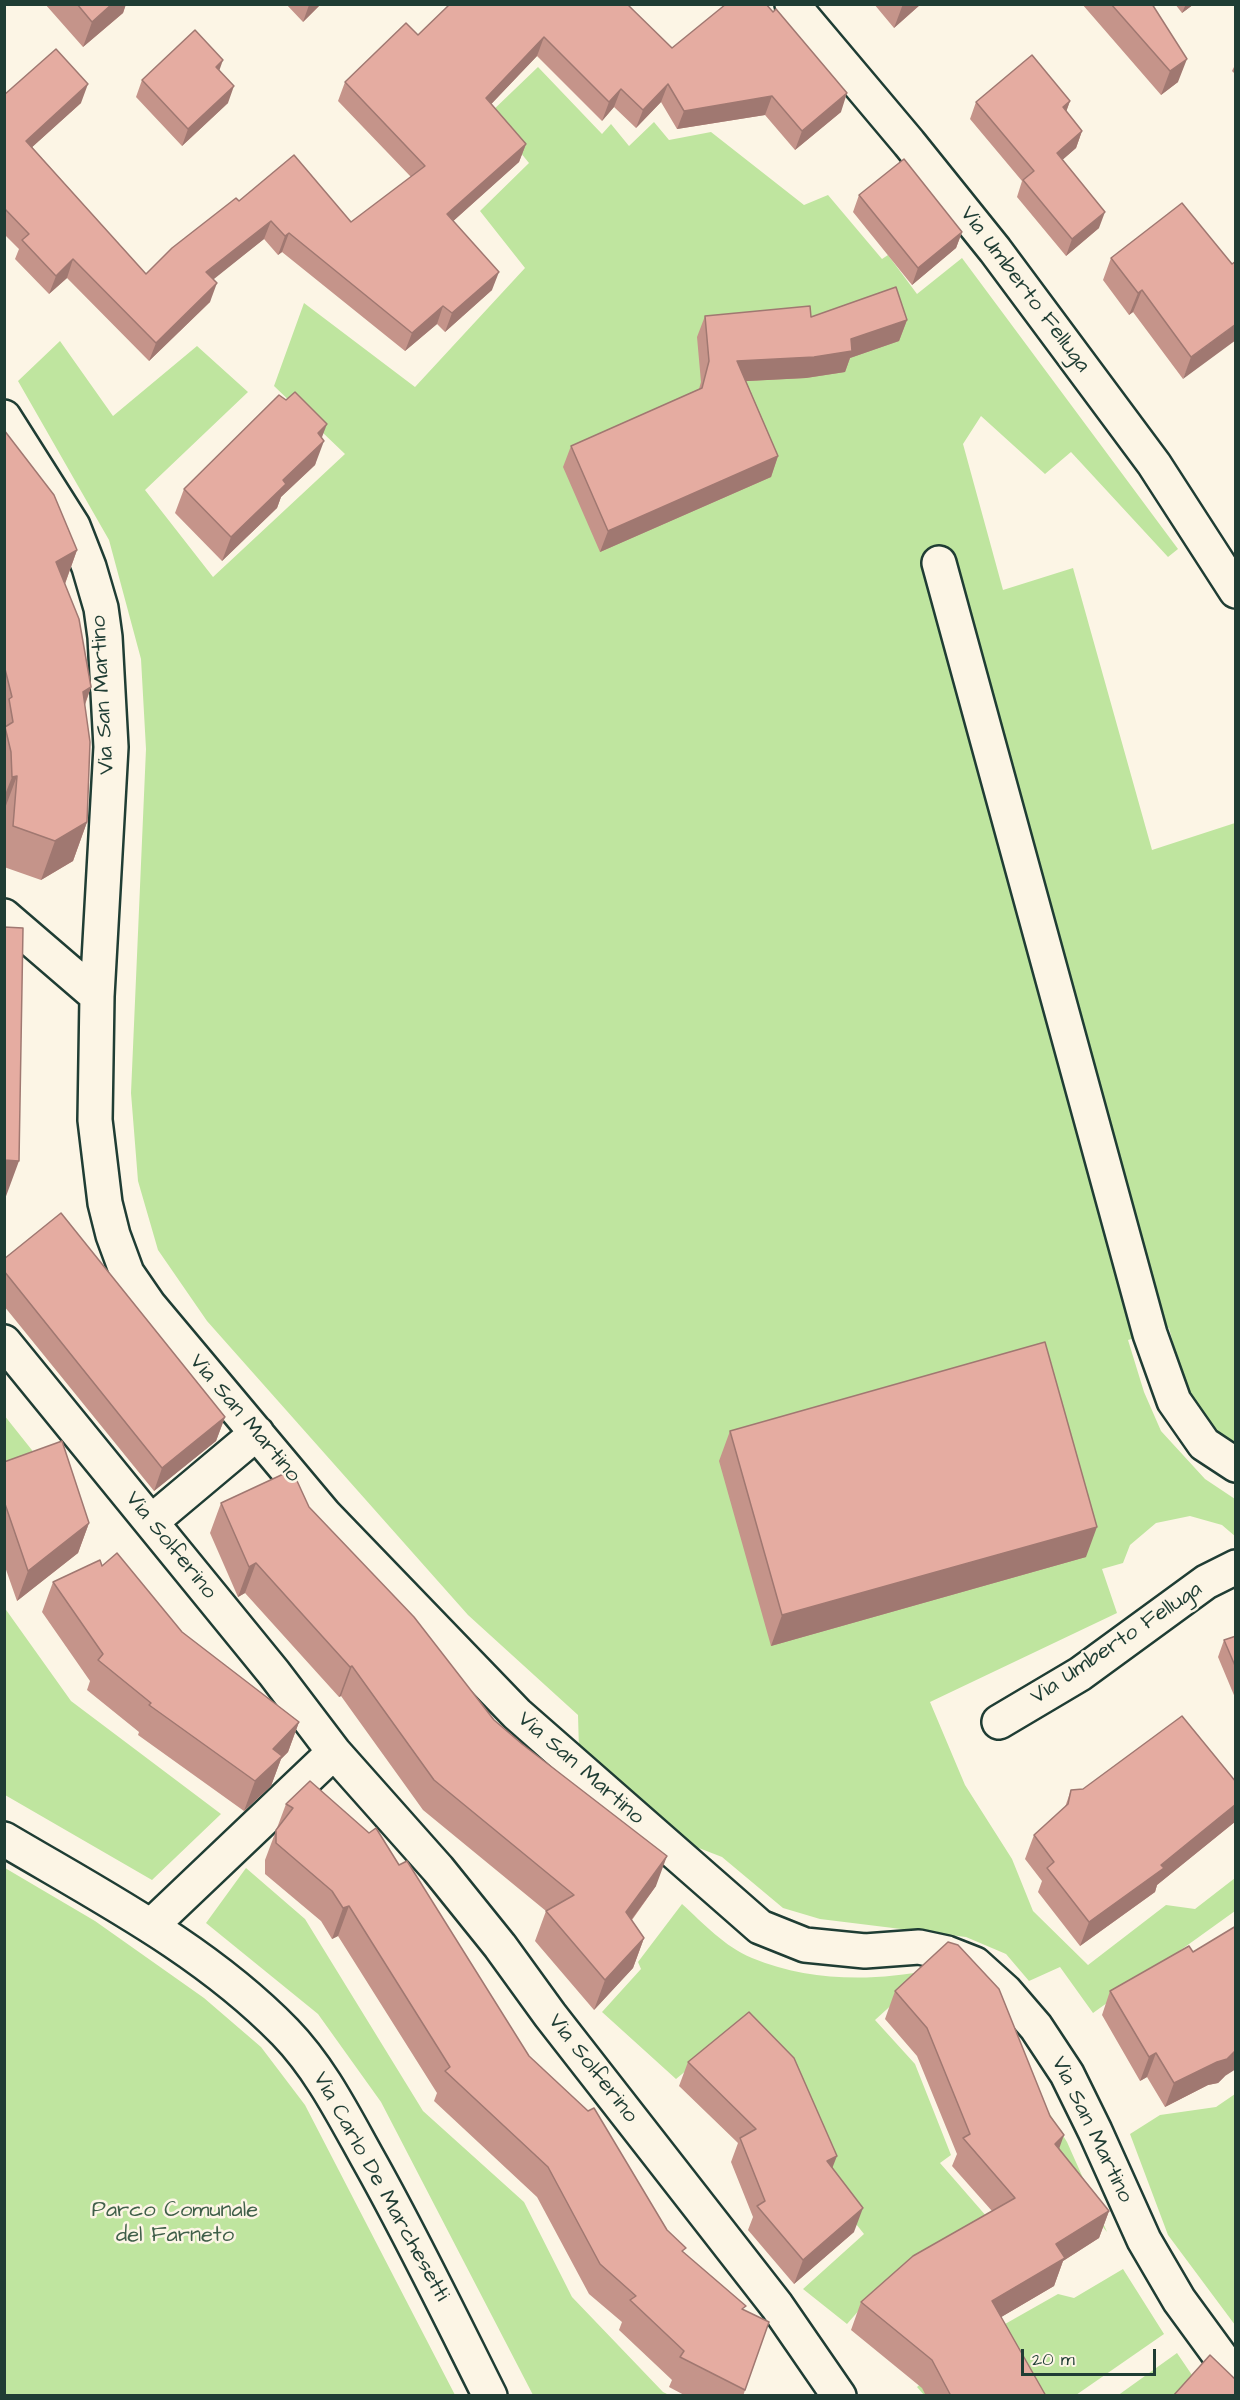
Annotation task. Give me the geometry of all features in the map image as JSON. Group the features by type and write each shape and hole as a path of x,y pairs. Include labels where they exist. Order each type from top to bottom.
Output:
{"street":[{"name":"Via Umberto Felluga","path":"792,4 995,250 1154,464 1236,591"},
{"name":"Via San Martino","path":"4,417 73,526 89,567 101,608 105,637 111,747 97,996 95,1119 105,1203 113,1235 127,1273 149,1305 324,1515 517,1714 760,1927 805,1945 865,1951 919,1947 947,1953 975,1964 1005,1991 1036,2027 1067,2074 1144,2240 1179,2300 1236,2378"},
{"path":"939,563 1150,1334 1174,1401 1204,1444 1236,1465"},
{"path":"4,916 97,996"},
{"name":"Via Solferino","path":"4,1342 274,1673 334,1752 438,1869 500,1946 550,2015 756,2278 828,2376 839,2396"},
{"path":"151,1522 256,1433"},
{"name":"Via Umberto Felluga","path":"999,1722 1080,1674 1189,1594 1236,1567"},
{"path":"151,1926 334,1752"},
{"name":"Via Carlo De Marchesetti","path":"4,1839 151,1926 203,1962 248,1998 286,2033 322,2077 392,2201 490,2396"}],"green space":[{"path":"538,67 602,134 611,124 629,146 654,122 669,140 711,132 804,205 828,195 882,259 888,255 917,294 962,258 1178,549 1168,557 1071,452 1045,474 981,416 963,444 1003,590 1073,568 1152,850 1235,823 1235,1445 1208,1421 1190,1394 1169,1328 1128,1340 1144,1392 1161,1431 1205,1479 1235,1499 1236,1537 1222,1525 1190,1516 1156,1523 1130,1545 1123,1563 1102,1569 1117,1613 930,1702 965,1785 1012,1859 1033,1911 1088,1965 1166,1905 1195,1909 1235,1878 1235,1911 1093,2013 1060,1967 1029,1981 1006,1954 966,1937 820,1919 783,1908 722,1857 686,1843 579,1750 578,1715 468,1615 207,1321 158,1250 138,1181 131,1093 146,749 141,659 109,540 18,381 60,341 113,416 197,346 248,392 145,490 213,577 345,454 274,386 304,303 415,387 525,268 480,211 529,163 489,114"},
{"path":"4,1415 39,1459 4,1472"},
{"path":"4,1607 71,1701 221,1814 152,1880 5,1795"},
{"name":"Parco Comunale del Farneto","path":"5,1868 95,1921 204,1998 261,2047 305,2105 455,2395 5,2395"},
{"path":"246,1868 305,1919 423,2111 524,2202 572,2297 663,2392 669,2395 533,2395 381,2102 318,2014 206,1923"},
{"path":"682,1904 733,1948 773,1966 817,1975 863,1978 930,1970 875,2020 915,2064 951,2155 940,2163 994,2225 861,2308 847,2324 803,2289 864,2234 829,2190 739,2027 676,2079 602,2012 641,1969 638,1962"},
{"path":"1023,2070 1067,2142 1107,2232 1060,2173 1037,2121"},
{"path":"1235,2094 1235,2325 1168,2235 1130,2134 1160,2115 1216,2107"},
{"path":"1123,2269 1164,2334 1076,2395 924,2395 917,2387 961,2349 1058,2294 1074,2298"},
{"path":"1177,2353 1194,2378 1178,2395 1117,2396"}],"building":[{"path":"77,4 112,4 92,22"},
{"path":"450,4 627,4 672,48 726,4 766,4 773,12 776,9 847,93 802,131 772,96 684,111 668,84 643,110 621,89 609,102 544,37 486,98 526,144 447,214 499,272 452,313 443,306 412,333 289,233 285,236 271,221 206,272 217,283 156,343 73,259 56,276 22,240 29,234 4,208 4,95 56,49 88,84 26,141 146,274 172,248 236,198 239,201 294,155 351,222 425,166 345,82 406,23 418,35"},
{"path":"1111,4 1152,4 1187,59 1170,71"},
{"path":"195,30 223,60 216,67 234,86 188,129 142,80"},
{"path":"1032,55 1070,101 1063,107 1082,131 1057,153 1105,212 1072,239 1023,180 1034,171 976,102"},
{"path":"904,159 962,232 918,268 859,195"},
{"path":"1182,203 1232,264 1236,261 1236,324 1191,357 1142,290 1138,293 1111,258"},
{"path":"896,287 907,320 851,339 852,351 814,357 737,361 778,456 608,531 571,446 702,388 709,361 705,316 810,306 811,317"},
{"path":"295,392 327,424 318,433 324,441 283,480 286,484 231,537 184,489 279,395 286,400"},
{"path":"4,430 54,495 77,550 56,562 79,619 91,687 83,692 90,742 87,822 55,841 13,826 17,776 12,777 11,752 5,727 13,722 9,699 12,697 4,665"},
{"path":"4,927 23,928 19,1161 4,1160"},
{"path":"61,1213 225,1417 162,1468 4,1271 4,1259"},
{"path":"1045,1342 1097,1527 782,1615 730,1431"},
{"path":"62,1441 89,1523 28,1571 4,1501 4,1462"},
{"path":"292,1470 309,1507 414,1617 494,1720 667,1856 626,1912 644,1938 605,1980 546,1911 574,1895 434,1780 352,1666 350,1667 256,1563 249,1567 221,1503"},
{"path":"117,1553 182,1632 299,1722 273,1749 282,1756 255,1781 149,1705 151,1703 98,1660 103,1654 53,1582 100,1560 102,1566"},
{"path":"1236,1636 1236,1668 1224,1640"},
{"path":"1182,1716 1236,1782 1236,1804 1161,1865 1164,1868 1089,1922 1047,1868 1054,1862 1034,1835 1068,1804 1071,1790 1083,1789"},
{"path":"310,1781 369,1833 376,1828 399,1865 407,1861 529,2056 588,2111 594,2108 667,2230 686,2248 682,2251 746,2306 742,2309 769,2322 745,2390 680,2357 684,2351 630,2300 636,2296 600,2264 548,2167 445,2071 450,2067 349,1906 343,1908 332,1891 276,1843 276,1830 293,1808 286,1804"},
{"path":"1236,1926 1236,2050 1227,2059 1174,2083 1156,2053 1149,2057 1110,1991 1189,1946 1193,1952"},
{"path":"948,1942 958,1945 999,1989 1050,2116 1064,2135 1055,2144 1109,2211 1056,2244 1065,2258 992,2301 1046,2396 951,2396 932,2360 861,2302 913,2256 1015,2198 963,2138 970,2134 927,2028 895,1991"},
{"path":"749,2012 794,2058 837,2156 827,2161 863,2208 803,2260 757,2206 765,2201 740,2138 756,2129 688,2062"},
{"path":"1210,2355 1236,2380 1236,2396 1173,2396"}]}
